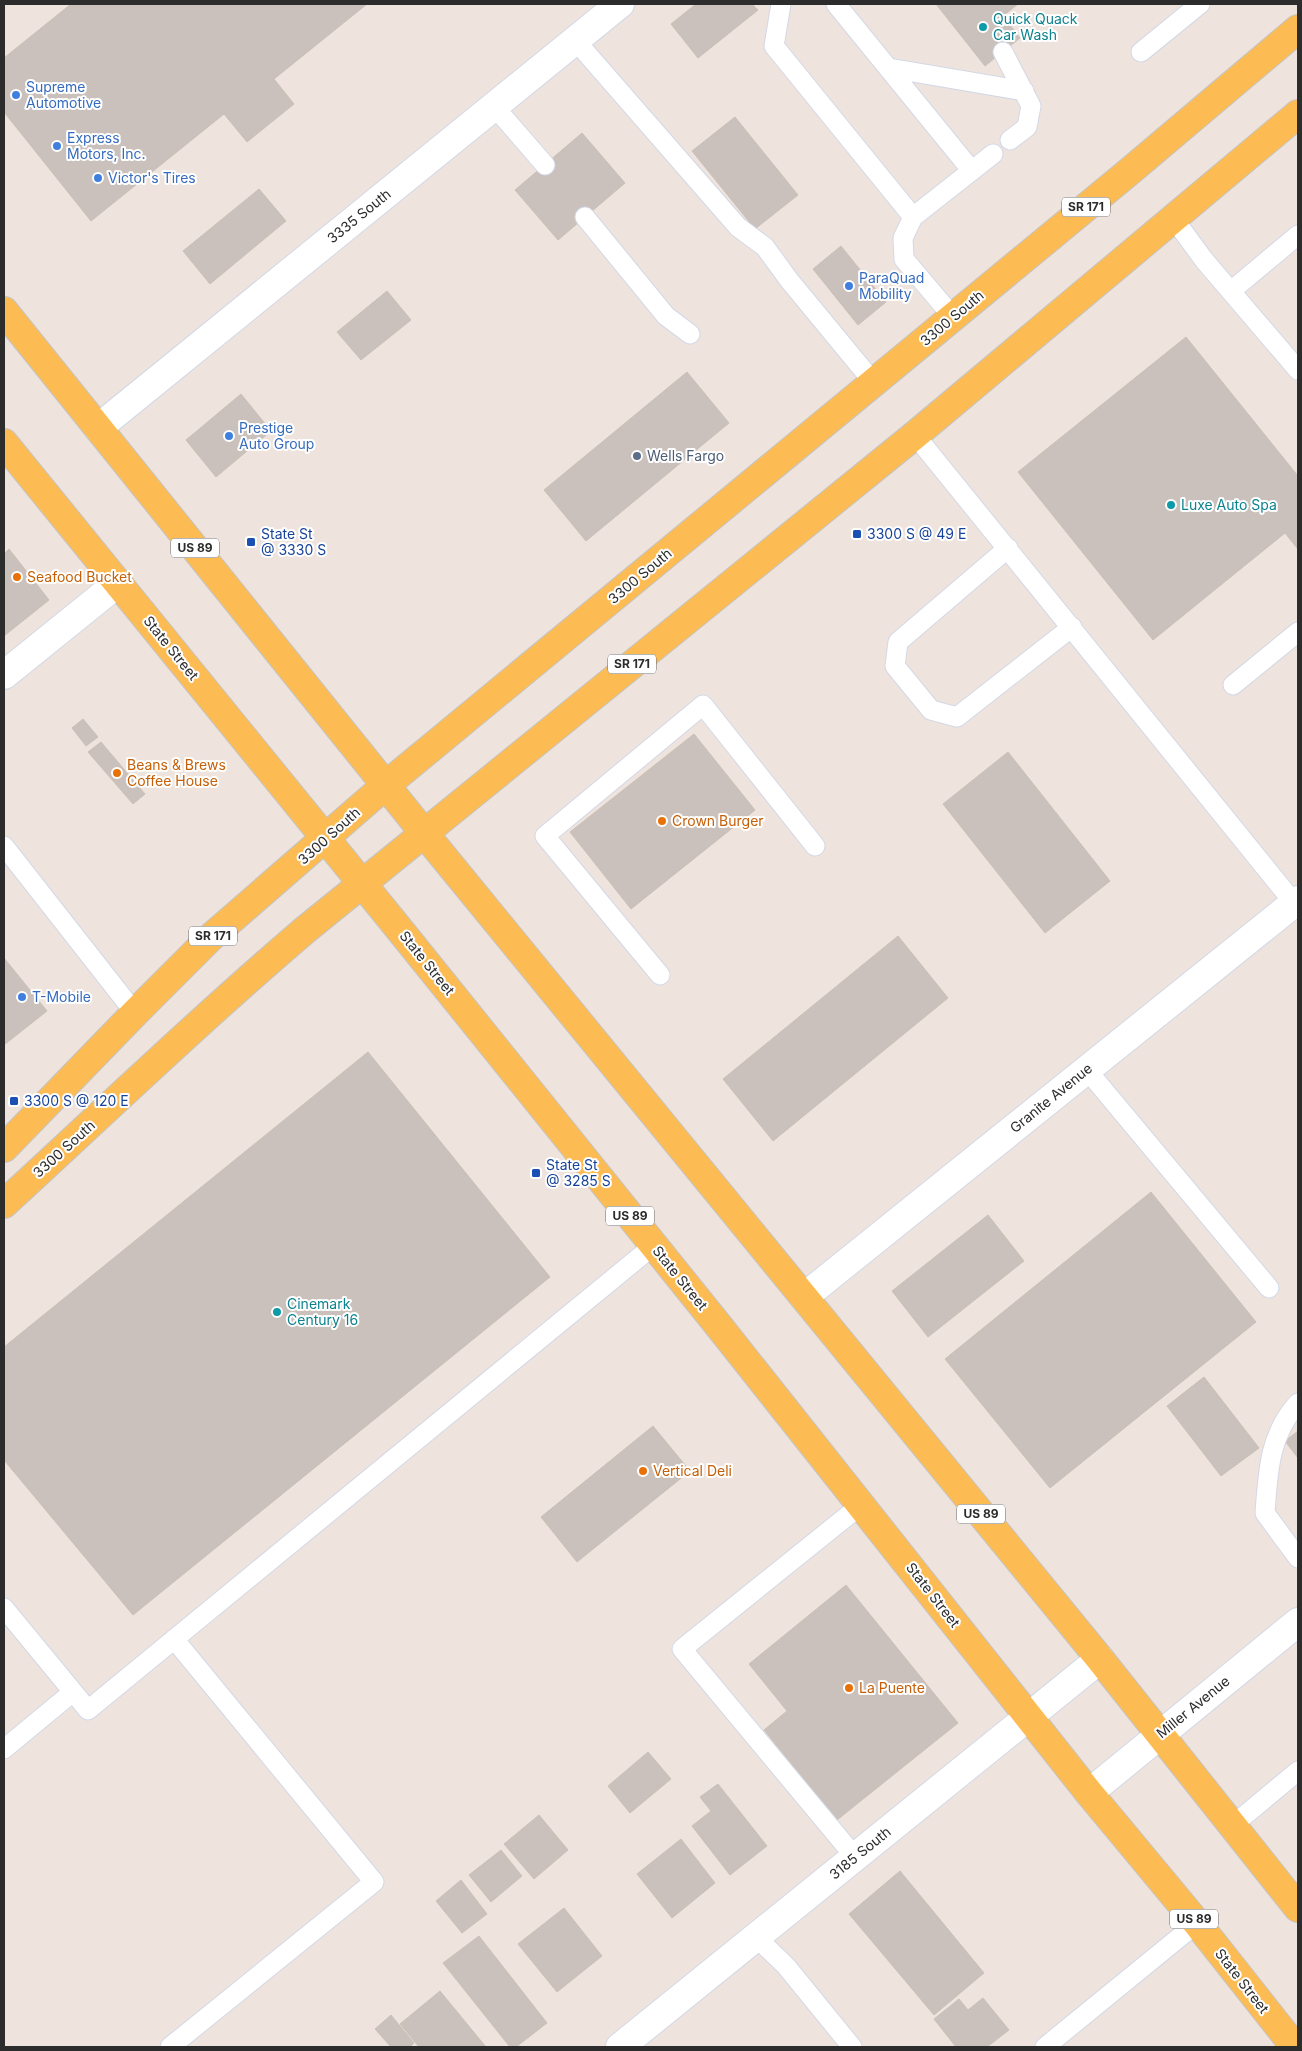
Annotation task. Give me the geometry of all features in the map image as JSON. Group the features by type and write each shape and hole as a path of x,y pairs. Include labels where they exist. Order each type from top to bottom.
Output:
{"main road":[{"name":"3300 South","path":"4,1148 210,938 386,785 874,383 1298,29"},
{"name":"3300 South","path":"4,1204 148,1073 234,990 424,833 915,435 1298,114"},
{"name":"US 89","path":"4,312 424,833 1160,1734 1298,1908"},
{"name":"State Street","path":"4,443 363,884 861,1505 1089,1793 1197,1923 1295,2047"}],"street":[{"name":"3335 South","path":"98,428 620,4"},
{"path":"4,675 118,583"},
{"name":"Granite Avenue","path":"804,1297 1296,901"},
{"name":"Miller Avenue","path":"1089,1793 1298,1622"},
{"name":"3185 South","path":"620,2047 1100,1660"}],"lane":[{"path":"781,4 774,46 913,217"},
{"path":"836,4 972,171"},
{"path":"1141,52 1200,4"},
{"path":"575,40 738,227 765,247 789,280 874,383"},
{"path":"1003,52 1031,106 1027,127 1010,140"},
{"path":"889,68 1024,91"},
{"path":"494,106 545,165"},
{"path":"953,317 904,259 903,238 913,217 993,154"},
{"path":"585,217 666,316 690,334"},
{"path":"1174,219 1204,260 1298,370"},
{"path":"1231,291 1298,235"},
{"path":"915,435 1296,901"},
{"path":"1008,548 898,642 896,666 931,710 957,717 1072,627"},
{"path":"1233,685 1298,632"},
{"path":"660,975 545,836 702,705 815,846"},
{"path":"4,846 135,1013"},
{"path":"1086,1070 1269,1288"},
{"path":"4,1608 88,1710 653,1246"},
{"path":"1298,1403 1274,1440 1265,1513 1298,1558"},
{"path":"855,1857 682,1649 861,1505"},
{"path":"170,2047 374,1882 174,1639"},
{"path":"4,1749 73,1692"},
{"path":"1232,1825 1298,1771"},
{"path":"1045,2047 1197,1923"},
{"path":"756,1937 786,1966 852,2047"}],"building":[{"path":"71,4 367,4 274,79 294,104 247,142 224,114 91,221 4,112 4,58"},
{"path":"696,4 752,4 758,10 698,58 671,24"},
{"name":"Quick Quack Car Wash","path":"936,4 1018,4 1003,16 1020,38 985,66"},
{"path":"735,117 798,195 755,229 692,151"},
{"path":"582,133 625,183 558,240 515,190"},
{"path":"259,189 286,221 210,284 183,251"},
{"path":"841,246 886,302 858,325 813,269"},
{"path":"387,291 411,320 361,360 337,332"},
{"name":"Luxe Auto Spa","path":"1186,337 1298,476 1298,546 1297,548 1285,533 1153,640 1018,472"},
{"name":"Wells Fargo","path":"687,372 729,423 586,541 544,490"},
{"name":"Prestige Auto Group","path":"241,394 271,431 216,477 186,440"},
{"name":"Seafood Bucket","path":"9,549 49,600 4,636 4,554"},
{"name":"Beans & Brews Coffee House","path":"83,719 98,737 86,746 72,728"},
{"name":"Crown Burger","path":"694,734 755,810 631,909 570,832"},
{"name":"Beans & Brews Coffee House","path":"101,742 145,794 133,804 88,752"},
{"path":"1008,752 1110,881 1045,933 943,804"},
{"path":"898,936 948,998 773,1141 723,1079"},
{"path":"4,958 47,1011 4,1045"},
{"name":"Cinemark Century 16","path":"368,1052 550,1277 133,1615 4,1460 4,1347"},
{"path":"1151,1192 1256,1322 1050,1488 945,1359"},
{"path":"988,1215 1024,1261 928,1337 892,1291"},
{"path":"1204,1377 1259,1448 1221,1476 1167,1406"},
{"path":"653,1426 690,1471 577,1562 541,1517"},
{"path":"1298,1431 1298,1458 1285,1441"},
{"name":"La Puente","path":"846,1585 958,1723 837,1820 764,1730 787,1711 749,1664"},
{"path":"648,1752 671,1779 630,1813 608,1786"},
{"path":"718,1784 767,1846 730,1875 692,1826 711,1811 700,1797"},
{"path":"539,1815 568,1850 534,1879 504,1844"},
{"path":"681,1839 715,1883 672,1918 637,1874"},
{"path":"501,1850 522,1876 491,1902 469,1875"},
{"path":"900,1871 984,1973 934,2015 849,1914"},
{"path":"461,1880 487,1914 462,1933 436,1901"},
{"path":"564,1908 602,1956 557,1992 518,1944"},
{"path":"479,1936 547,2023 516,2047 510,2047 443,1963"},
{"path":"440,1991 486,2047 419,2047 400,2024"},
{"path":"983,1998 1009,2030 987,2047 956,2047 934,2019 959,1999 968,2010"},
{"path":"391,2015 414,2043 410,2047 391,2047 375,2029"}],"place":[{"name":"Quick Quack Car Wash","path":"983,27"},
{"name":"Supreme Automotive","path":"16,95"},
{"name":"Express Motors, Inc.","path":"57,146"},
{"name":"Victor's Tires","path":"98,178"},
{"name":"ParaQuad Mobility","path":"849,286"},
{"name":"Prestige Auto Group","path":"229,436"},
{"name":"Wells Fargo","path":"637,456"},
{"name":"Luxe Auto Spa","path":"1171,505"},
{"name":"3300 S @ 49 E","path":"857,534"},
{"name":"State St @ 3330 S","path":"251,542"},
{"name":"Seafood Bucket","path":"17,577"},
{"name":"Beans & Brews Coffee House","path":"117,773"},
{"name":"Crown Burger","path":"662,821"},
{"name":"T-Mobile","path":"22,997"},
{"name":"3300 S @ 120 E","path":"14,1101"},
{"name":"State St @ 3285 S","path":"536,1173"},
{"name":"Cinemark Century 16","path":"277,1312"},
{"name":"Vertical Deli","path":"643,1471"},
{"name":"La Puente","path":"849,1688"}]}
